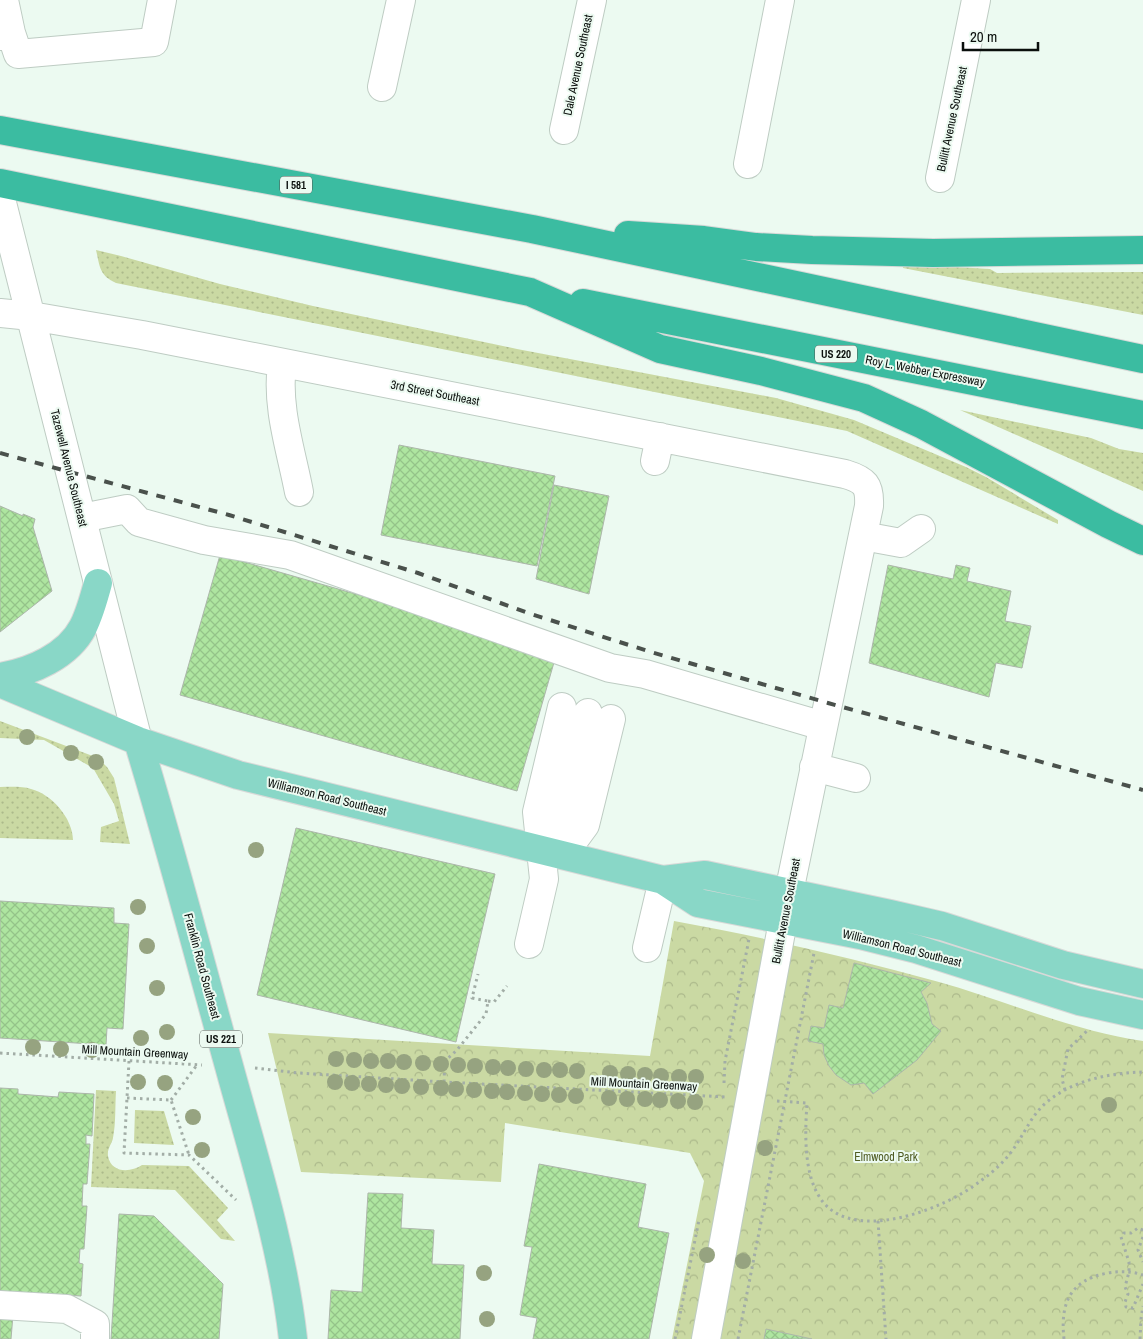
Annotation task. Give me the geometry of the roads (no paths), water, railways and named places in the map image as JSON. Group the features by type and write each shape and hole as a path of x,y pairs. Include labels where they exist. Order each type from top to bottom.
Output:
{"highway":[{"name":"I 581","path":"0,130 532,229"},
{"path":"0,183 530,292 660,349 761,371 864,398 937,432 1143,541"},
{"path":"532,229 704,240 756,247 812,250 933,253 1143,250"},
{"path":"532,229 1143,359"},
{"name":"Roy L. Webber Expressway","path":"530,292 1143,415"}],"main road":[{"path":"0,677 34,668 65,649 82,628 98,583"},
{"name":"Williamson Road Southeast","path":"0,683 138,741 238,775 663,880 698,903 916,949 1079,1001 1143,1016"},
{"name":"Franklin Road Southeast","path":"138,741 170,850 265,1196 280,1266 292,1339"},
{"name":"Williamson Road Southeast","path":"663,880 705,875 942,926 1063,965 1143,984"}],"street":[{"path":"4,0 6,35 18,54 154,42 162,0"},
{"path":"382,86 402,0"},
{"name":"Dale Avenue Southeast","path":"564,130 592,0"},
{"path":"748,164 780,0"},
{"name":"Bullitt Avenue Southeast","path":"940,178 976,0"},
{"name":"Tazewell Avenue Southeast","path":"0,195 138,741"},
{"name":"3rd Street Southeast","path":"0,313 31,316 142,335 282,364 658,449 846,474 861,479 866,484"},
{"path":"282,364 280,401 299,492"},
{"name":"Bullitt Avenue Southeast","path":"706,1339 783,921 869,506 866,484"},
{"path":"82,518 127,509 139,522 204,540 290,555 610,668 645,674 823,726"},
{"path":"863,536 900,543 921,529"},
{"path":"529,944 544,879 562,819 587,713"},
{"path":"814,767 856,778"},
{"path":"647,948 663,880"},
{"path":"0,1305 51,1297 66,1309 95,1324 95,1339"}],"railway":[{"path":"0,453 229,515 418,573 528,613 651,652 1143,790"}],"park label":[{"name":"Elmwood Park","path":"886,1157"}]}
